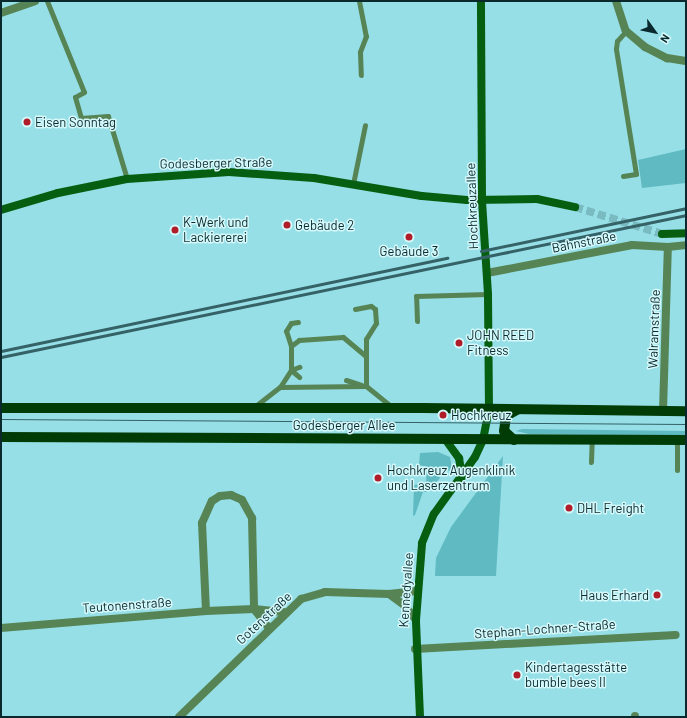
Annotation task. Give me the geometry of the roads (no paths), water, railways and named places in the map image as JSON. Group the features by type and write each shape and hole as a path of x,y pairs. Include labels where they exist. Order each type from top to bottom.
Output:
{"main road":[{"name":"Godesberger Allee","path":"1,408 393,408 686,411"},
{"path":"514,440 504,431 506,416 517,410"},
{"name":"Godesberger Allee","path":"1,437 682,440"}],"street":[{"path":"1,13 35,1"},
{"name":"Hochkreuzallee","path":"480,1 482,201 488,294 489,410"},
{"path":"616,1 626,31 656,54 686,61"},
{"name":"Godesberger Straße","path":"1,210 58,193 127,179 229,172 274,173 353,184 422,196 482,201 537,199 574,207"},
{"path":"662,234 686,233"},
{"name":"Bahnstraße","path":"487,273 632,245 668,247 686,245"},
{"name":"Walramstraße","path":"663,411 668,247"},
{"name":"Kennedyallee","path":"420,717 415,649 417,591 422,543 428,525 462,477 483,440 489,410"},
{"path":"445,438 459,458 462,477"},
{"path":"206,611 202,523 212,501 220,496 231,495 242,500 252,518 254,609 268,628"},
{"name":"Gotenstraße","path":"179,717 268,628 301,599 317,593 389,594 417,591"},
{"path":"389,594 404,605 416,620"},
{"name":"Teutonenstraße","path":"1,628 206,611 254,609 285,612"},
{"name":"Stephan-Lochner-Straße","path":"415,649 676,635"}],"lane":[{"path":"47,1 84,92 75,97 81,118 108,116 127,179"},
{"path":"359,1 366,36 360,52 361,75"},
{"path":"623,176 636,174 616,49 616,41 626,31"},
{"path":"353,184 365,125"},
{"path":"417,321 416,296 488,294"},
{"path":"356,309 371,306 376,313 376,323 366,339 366,386"},
{"path":"252,408 280,387 291,370 291,346 286,331 291,323 298,322"},
{"path":"291,346 299,340 343,337 366,356"},
{"path":"291,370 299,372 291,370"},
{"path":"280,387 345,383 366,386 393,408"},
{"path":"591,462 592,439"},
{"path":"677,470 682,440"}],"tunnel":[{"path":"575,207 662,234"}],"tram line":[{"path":"1,419 686,424"}],"railway":[{"path":"481,251 686,208"},
{"path":"1,357 686,215"},
{"path":"1,351 447,258"}],"place":[{"name":"Eisen Sonntag","path":"27,122"},
{"name":"Gebäude 2","path":"287,225"},
{"name":"K-Werk und Lackiererei","path":"175,230"},
{"name":"Gebäude 3","path":"409,237"},
{"name":"JOHN REED Fitness","path":"459,343"},
{"name":"Hochkreuz","path":"443,415"},
{"name":"Hochkreuz Augenklinik und Laserzentrum","path":"378,478"},
{"name":"DHL Freight","path":"569,508"},
{"name":"Haus Erhard","path":"657,595"},
{"name":"Kindertagesstätte bumble bees II","path":"517,675"}]}
